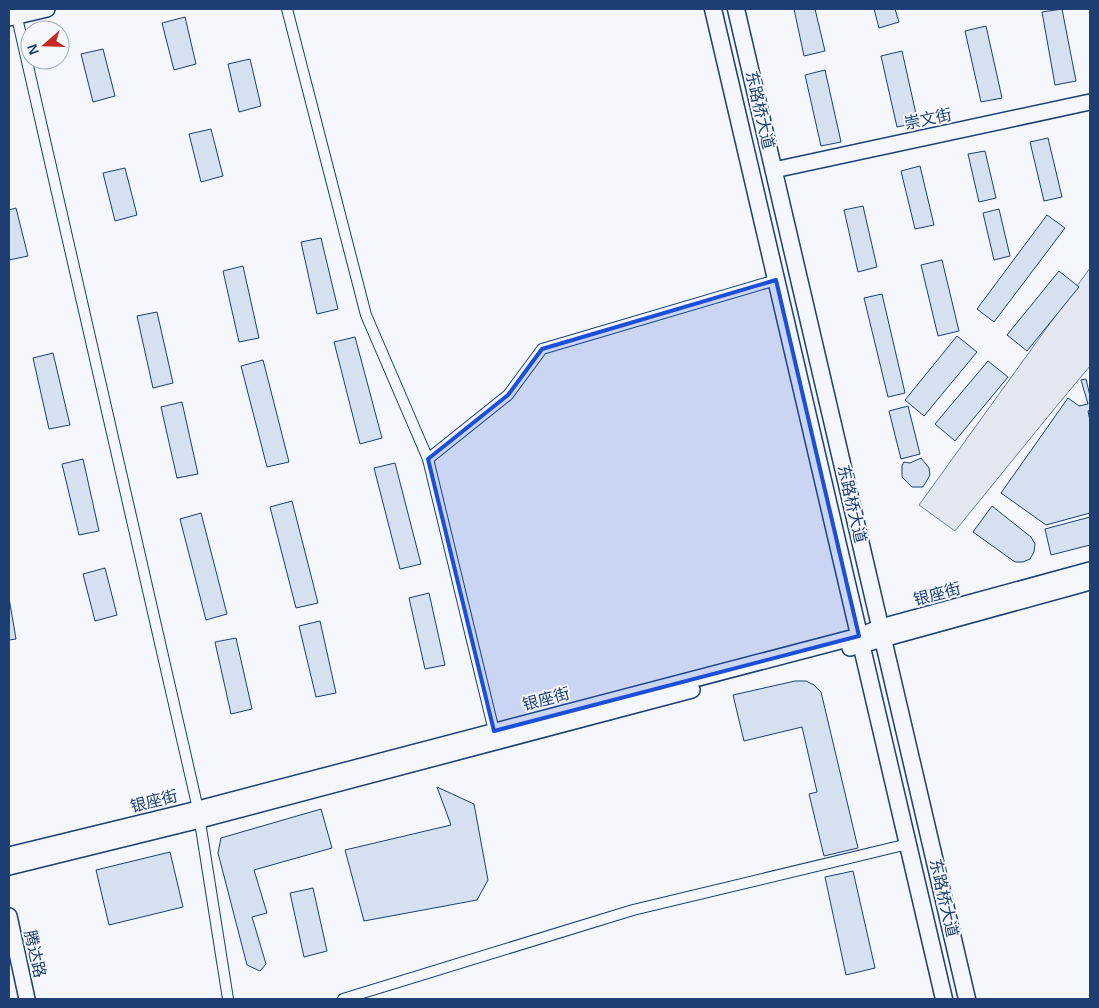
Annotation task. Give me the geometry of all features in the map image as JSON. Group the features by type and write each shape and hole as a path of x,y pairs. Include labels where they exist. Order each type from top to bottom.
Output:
{"main road":[{"path":"14,14 47,9"},
{"name":"东路桥大道","path":"712,9 944,999"},
{"name":"东路桥大道","path":"736,9 968,999"},
{"name":"崇文街","path":"774,170 1090,102"},
{"name":"银座街","path":"9,855 199,814 494,731 860,640 1090,570"},
{"path":"882,633 1090,582"},
{"path":"9,867 199,814 860,640"},
{"name":"腾达路","path":"9,916 27,999"}],"street":[{"path":"287,9 366,316 428,459 494,731"},
{"path":"14,14 199,814 228,999"},
{"path":"428,459 508,395 542,349 776,280"},
{"path":"343,999 633,910 908,844"}],"highlighted area":[{"path":"776,280 859,636 494,731 428,459 508,395 542,349"}],"shaded area":[{"path":"1090,268 1090,366 955,531 919,505"}],"building":[{"path":"794,9 815,9 825,51 804,56"},
{"path":"874,9 895,9 899,22 879,28"},
{"path":"1062,9 1076,81 1055,85 1042,12"},
{"path":"185,17 196,64 174,70 162,23"},
{"path":"986,26 1002,98 981,102 965,31"},
{"path":"103,49 115,96 93,102 81,54"},
{"path":"902,51 918,123 897,127 881,56"},
{"path":"250,59 261,106 239,112 228,64"},
{"path":"825,70 841,142 821,146 805,75"},
{"path":"211,129 223,176 201,182 189,134"},
{"path":"1048,138 1062,197 1044,201 1030,142"},
{"path":"985,151 996,198 979,202 968,154"},
{"path":"920,166 934,225 915,229 901,171"},
{"path":"125,168 137,215 115,221 103,173"},
{"path":"863,206 877,267 858,272 844,210"},
{"path":"16,208 28,256 9,260 9,210"},
{"path":"999,209 1010,256 994,260 983,213"},
{"path":"1047,215 1065,228 994,322 977,309"},
{"path":"321,238 338,309 317,314 301,242"},
{"path":"942,260 959,331 938,336 921,265"},
{"path":"243,266 259,338 239,342 223,271"},
{"path":"1059,271 1079,287 1027,351 1007,335"},
{"path":"882,294 905,393 888,397 864,298"},
{"path":"157,312 173,383 153,388 137,316"},
{"path":"957,336 977,352 924,416 905,400"},
{"path":"355,337 382,438 360,444 334,342"},
{"path":"53,353 70,425 49,429 33,358"},
{"path":"263,360 289,462 267,467 241,366"},
{"path":"988,361 1008,377 955,441 935,424"},
{"path":"1086,379 1090,396 1090,410 1088,411 1090,421 1090,513 1046,525 1001,493 1068,398 1079,406 1088,404 1081,380"},
{"path":"182,402 198,474 177,478 161,407"},
{"path":"908,406 920,454 901,459 889,411"},
{"path":"921,458 929,468 930,475 923,487 912,487 902,477 902,466 904,462 910,463"},
{"path":"83,459 99,531 79,535 62,464"},
{"path":"395,463 421,564 400,569 374,468"},
{"path":"292,501 318,603 296,608 270,507"},
{"path":"992,506 1031,537 1035,544 1034,552 1030,559 1023,562 1015,562 973,532"},
{"path":"201,513 227,614 206,620 180,519"},
{"path":"1090,517 1090,545 1051,555 1045,529"},
{"path":"105,568 117,615 95,621 83,574"},
{"path":"429,593 445,665 425,669 409,598"},
{"path":"9,598 16,639 9,640"},
{"path":"320,621 336,693 316,697 299,626"},
{"path":"236,638 252,709 231,714 215,642"},
{"path":"795,681 806,681 814,685 821,692 858,848 824,856 809,794 817,792 802,727 744,741 733,695"},
{"path":"437,787 474,804 488,880 477,900 364,921 345,850 451,825"},
{"path":"321,809 332,848 254,870 267,913 252,917 266,964 260,971 247,965 218,853 221,838"},
{"path":"170,852 183,907 109,925 96,870"},
{"path":"853,871 875,968 846,975 825,877"},
{"path":"313,888 327,951 304,957 290,893"}]}
